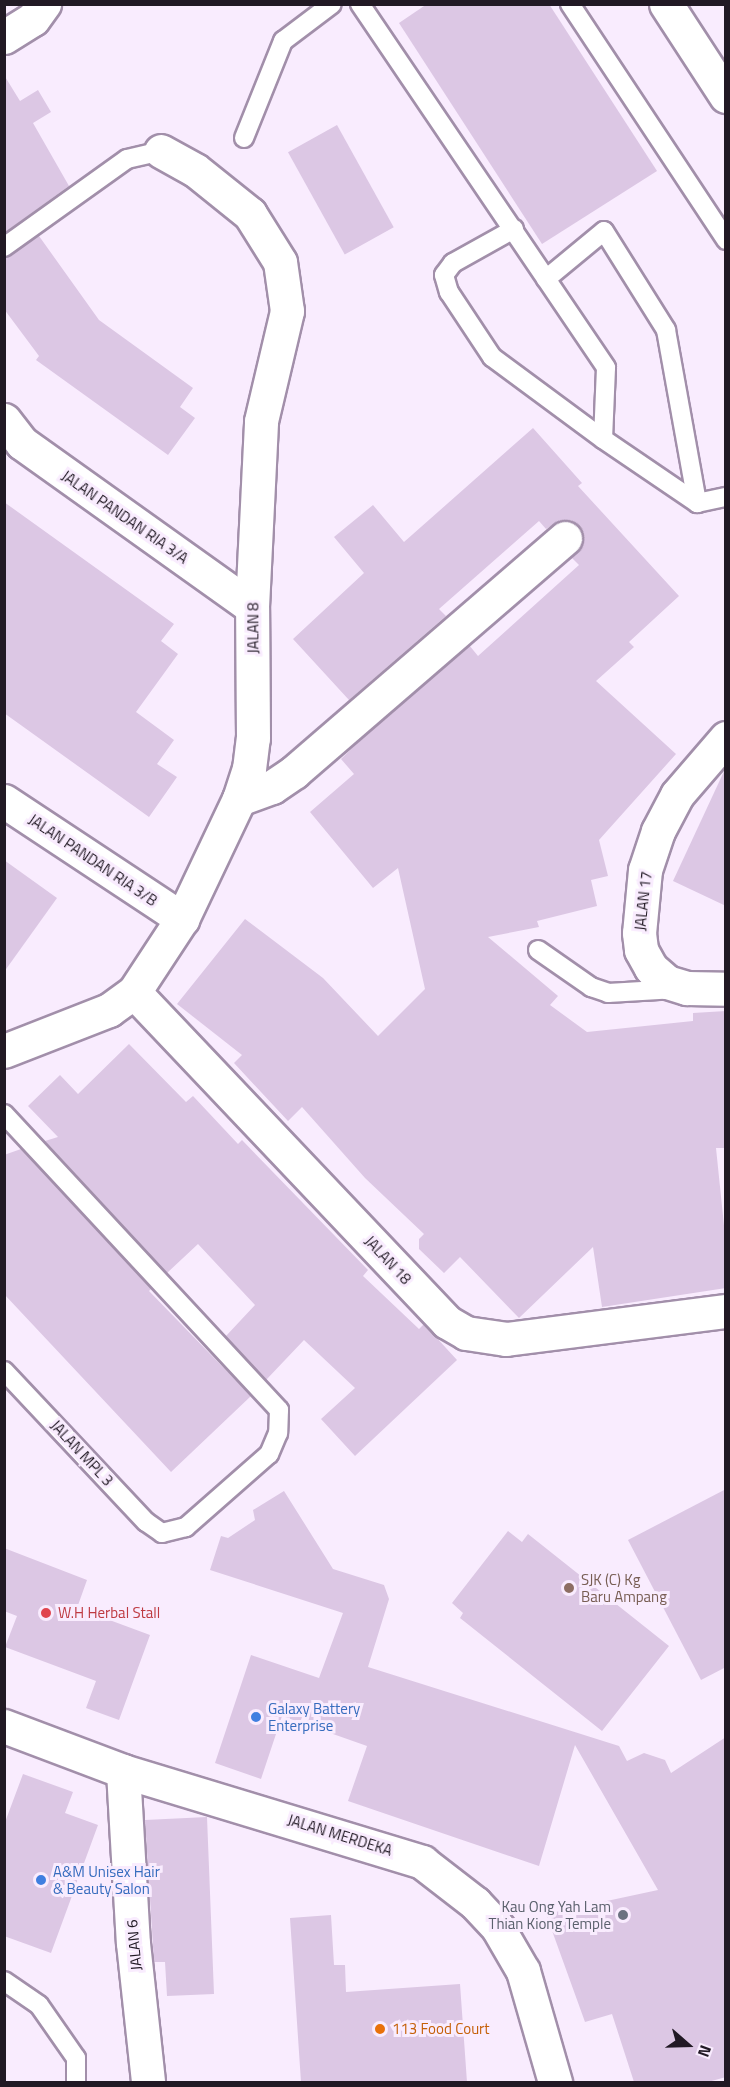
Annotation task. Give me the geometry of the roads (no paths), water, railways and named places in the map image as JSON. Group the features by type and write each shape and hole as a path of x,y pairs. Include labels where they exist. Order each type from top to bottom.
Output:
{"street":[{"path":"4,37 33,19 44,4"},
{"path":"672,6 726,96"},
{"name":"JALAN 8","path":"4,1051 109,1010 134,992 182,919 239,799 254,738 252,607 261,422 287,312 280,262 250,214 195,170 161,151"},
{"name":"JALAN PANDAN RIA 3/A","path":"4,420 22,443 252,607"},
{"path":"239,799 272,787 294,772 565,538"},
{"name":"JALAN 17","path":"726,738 677,795 645,870 639,933 641,950 659,975 687,988 726,989"},
{"name":"JALAN PANDAN RIA 3/B","path":"4,801 182,919"},
{"name":"JALAN 18","path":"134,992 447,1322 466,1333 506,1339 726,1311"},
{"name":"JALAN MERDEKA","path":"4,1726 123,1771 389,1850 422,1862 449,1881 498,1928 523,1971 555,2082"},
{"name":"JALAN 6","path":"123,1771 132,1943 148,2082"}],"lane":[{"path":"244,138 283,41 332,4"},
{"path":"360,4 606,368 603,438"},
{"path":"570,4 726,240"},
{"path":"4,248 127,159 161,151"},
{"path":"514,230 453,263 444,274 449,292 492,357 697,503 726,497"},
{"path":"546,279 604,231 666,330 697,503"},
{"path":"538,950 591,987 608,993 687,988"},
{"name":"JALAN MPL 3","path":"4,1371 146,1522 162,1533 186,1527 269,1454 278,1433 279,1410 7,1122"},
{"path":"4,1981 39,2005 76,2058 76,2082"}],"place":[{"name":"SJK (C) Kg Baru Ampang","path":"569,1588"},
{"name":"W.H Herbal Stall","path":"46,1613"},
{"name":"Galaxy Battery Enterprise","path":"256,1717"},
{"name":"A&M Unisex Hair & Beauty Salon","path":"41,1880"},
{"name":"Kau Ong Yah Lam Thian Kiong Temple","path":"623,1915"},
{"name":"113 Food Court","path":"380,2029"}]}
